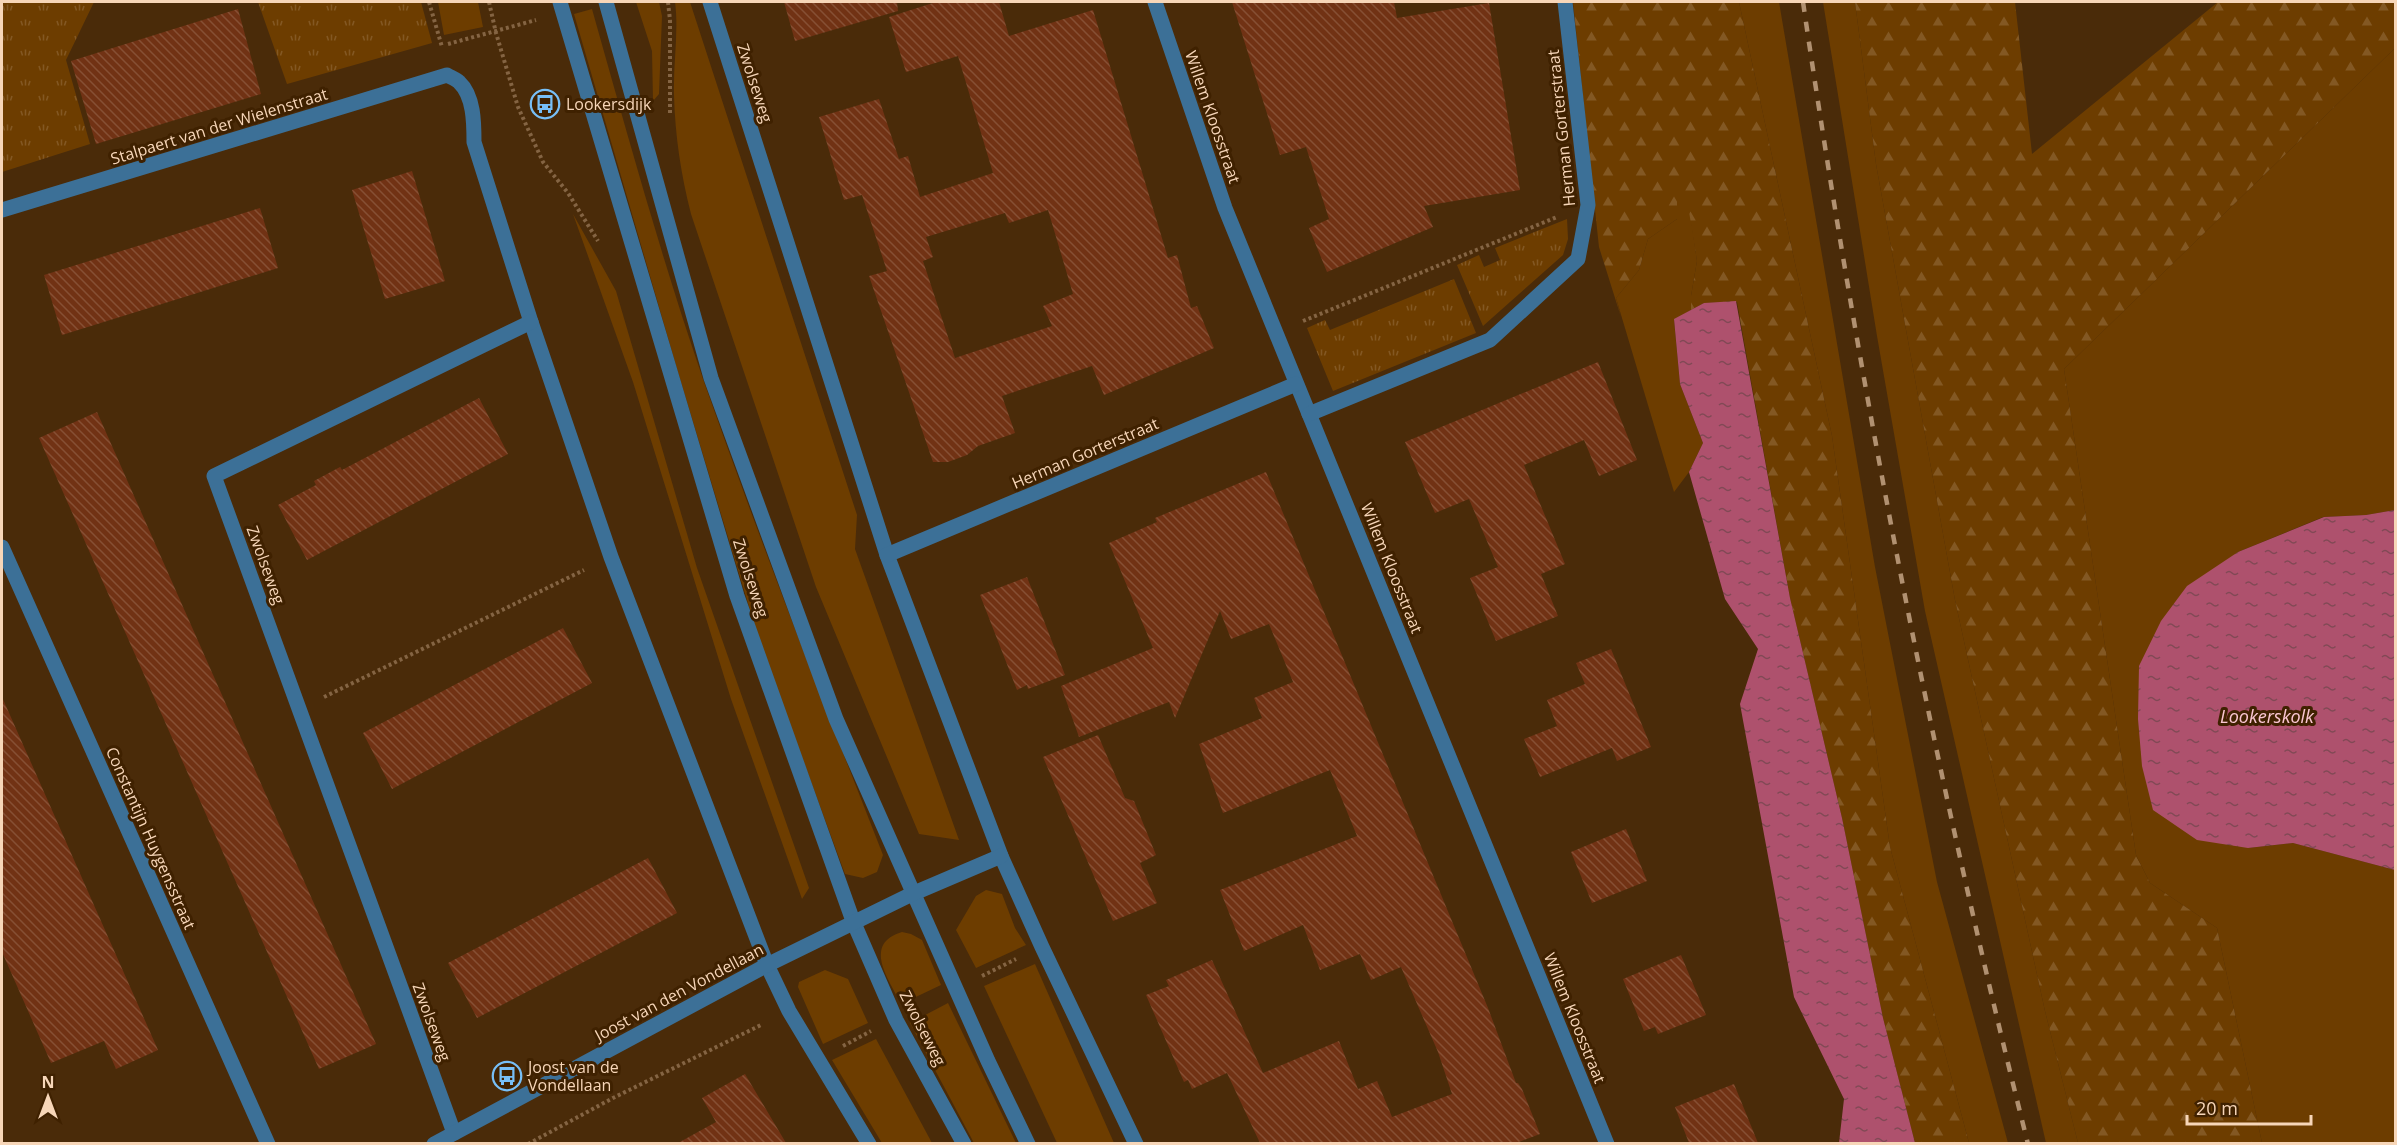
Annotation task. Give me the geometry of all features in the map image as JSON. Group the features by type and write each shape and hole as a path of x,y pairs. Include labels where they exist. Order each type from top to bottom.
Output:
{"street":[{"name":"Zwolseweg","path":"606,2 711,378 836,719 912,894 1028,1143"},
{"name":"Zwolseweg","path":"710,2 887,555 1001,856 1136,1143"},
{"name":"Willem Kloosstraat","path":"1155,2 1225,208 1607,1143"},
{"name":"Herman Gorterstraat","path":"1310,414 1490,340 1578,258 1588,205 1565,2"},
{"name":"Zwolseweg","path":"562,7 737,596 853,921 896,1020 964,1143"},
{"path":"447,75 459,82 466,92 474,117 474,142 531,322 611,557 766,965 789,1011 869,1143"},
{"name":"Stalpaert van der Wielenstraat","path":"2,210 447,75"},
{"name":"Zwolseweg","path":"454,1133 214,476 531,322"},
{"name":"Herman Gorterstraat","path":"887,555 1296,384"},
{"name":"Constantijn Huygensstraat","path":"2,547 268,1143"},
{"path":"912,894 1001,856"},
{"name":"Joost van den Vondellaan","path":"434,1143 766,965 912,894"}],"path":[{"path":"429,2 447,75"},
{"path":"668,2 671,119"},
{"path":"441,45 496,33 562,7"},
{"path":"1296,324 1588,205"},
{"path":"299,709 611,557"},
{"path":"528,1143 789,1011"}],"green space":[{"path":"2,2 94,2 66,60 90,144 2,172"},
{"path":"258,2 421,2 432,43 287,84"},
{"path":"438,2 478,2 483,27 444,35"},
{"path":"636,2 659,2 662,16 659,94 653,101 652,51"},
{"path":"675,2 690,2 857,515 855,549 959,840 919,834 816,587 687,199 679,155 675,110"},
{"path":"1573,2 1739,2 1832,436 1890,847 1969,1143 1915,1143 1883,1018 1842,818 1790,598 1737,302 1704,303 1691,310 1697,261 1687,199 1677,199 1677,219 1648,239 1639,270 1616,298 1621,317 1599,247"},
{"path":"1739,2 1779,2 1875,567 1937,882 2008,1143 1969,1143 1890,847 1832,436"},
{"path":"1823,2 1855,2 1876,164 1955,600 2045,1011 2078,1143 2046,1143 1925,611 1877,336"},
{"path":"1855,2 2015,2 2032,154 2218,2 2395,2 2395,48 2064,369 2136,855 2150,883 2217,928 2262,1143 2078,1143 2045,1011 1955,600 1876,164"},
{"path":"592,9 631,148 703,379 768,558 883,855 877,872 863,878 845,874 761,646 677,369 574,14"},
{"path":"2395,48 2395,510 2366,515 2323,517 2238,552 2248,848 2293,843 2395,870 2395,1143 2262,1143 2217,928 2150,883 2136,855 2064,369"},
{"path":"1677,199 1688,199 1697,261 1691,310 1674,320 1680,384 1703,443 1689,472 1674,492 1616,298 1639,270 1648,239 1677,219"},
{"path":"573,214 616,291 697,568 809,888 802,899 731,699 633,382"},
{"path":"1567,219 1568,239 1563,255 1483,326 1457,265 1479,255 1484,267 1500,260 1495,248"},
{"path":"1454,279 1476,333 1333,391 1307,328 1325,320 1330,330"},
{"path":"986,890 1002,894 1015,928 1026,945 976,968 956,930 976,896"},
{"path":"902,932 922,940 941,985 901,1004 885,973 881,953 883,945 890,938"},
{"path":"1035,964 1114,1143 1057,1143 984,986"},
{"path":"825,970 848,979 868,1023 823,1044 798,987 799,982"},
{"path":"948,1003 1016,1143 974,1143 910,1023"},
{"path":"876,1039 932,1143 882,1143 832,1060"}],"water":[{"path":"1736,301 1790,598 1842,818 1883,1018 1915,1143 1839,1143 1844,1099 1794,997 1740,704 1758,649 1725,599 1689,472 1703,443 1680,384 1674,319 1704,303"},
{"name":"Lookerskolk","path":"2395,510 2395,870 2293,843 2248,848 2197,840 2153,810 2142,766 2138,719 2139,666 2161,621 2187,586 2238,552 2324,517 2366,515"}],"building":[{"path":"784,2 897,2 898,11 795,41"},
{"path":"936,2 999,2 1009,36 1093,10 1168,258 1177,255 1191,308 1197,306 1214,348 1104,395 1092,366 1002,396 1015,433 978,446 967,455 948,462 933,462 869,276 887,271 862,195 844,200 819,117 879,99 899,159 908,156 920,197 993,173 958,56 906,72 889,17","holes":["1048,210 1073,294 1043,306 1052,326 955,358 923,261 933,257 926,237 1005,213 1009,223"]},
{"path":"1232,2 1394,2 1397,18 1489,3 1520,190 1424,206 1433,227 1327,272 1309,228 1329,219 1306,147 1280,155"},
{"path":"238,9 261,94 96,144 71,61"},
{"path":"412,171 445,281 385,299 352,190"},
{"path":"260,208 278,268 62,335 44,275"},
{"path":"1598,362 1637,460 1599,476 1584,440 1524,465 1565,564 1541,574 1558,616 1496,641 1470,578 1498,567 1469,499 1435,513 1405,442"},
{"path":"479,398 508,454 307,560 278,505 316,485 314,481 340,467 342,470"},
{"path":"97,412 376,1044 319,1069 39,438"},
{"path":"1266,472 1488,1008 1516,1083 1522,1089 1540,1134 1516,1143 1260,1143 1227,1073 1192,1089 1188,1080 1184,1082 1146,995 1169,986 1166,980 1212,960 1263,1073 1339,1041 1358,1089 1377,1081 1392,1117 1452,1094 1438,1052 1401,967 1371,980 1360,954 1320,970 1303,925 1244,951 1220,890 1357,836 1330,770 1223,813 1199,744 1262,718 1254,698 1293,682 1269,624 1231,639 1220,611 1175,718 1169,702 1079,737 1061,686 1153,648 1109,543 1157,522 1155,518"},
{"path":"1027,577 1065,675 1028,689 1027,685 1017,690 980,595"},
{"path":"563,628 592,683 392,789 363,733"},
{"path":"1611,649 1651,747 1617,761 1612,748 1540,777 1524,739 1557,726 1547,700 1585,684 1576,663"},
{"path":"2,697 158,1050 116,1069 104,1041 51,1063 2,952"},
{"path":"1098,735 1125,798 1134,801 1156,855 1140,863 1157,903 1113,921 1043,757"},
{"path":"1626,829 1647,881 1592,903 1571,852"},
{"path":"648,858 677,913 477,1018 448,963"},
{"path":"1681,955 1706,1015 1658,1034 1655,1027 1644,1031 1623,979"},
{"path":"745,1074 786,1143 678,1143 716,1122 702,1098"},
{"path":"1734,1084 1758,1143 1689,1143 1675,1107"}],"railway":[{"path":"1803,2 1848,289 1901,575 1961,860 2028,1144"}],"place":[{"name":"Lookersdijk","path":"545,104"},
{"name":"Joost van de Vondellaan","path":"507,1076"}]}
